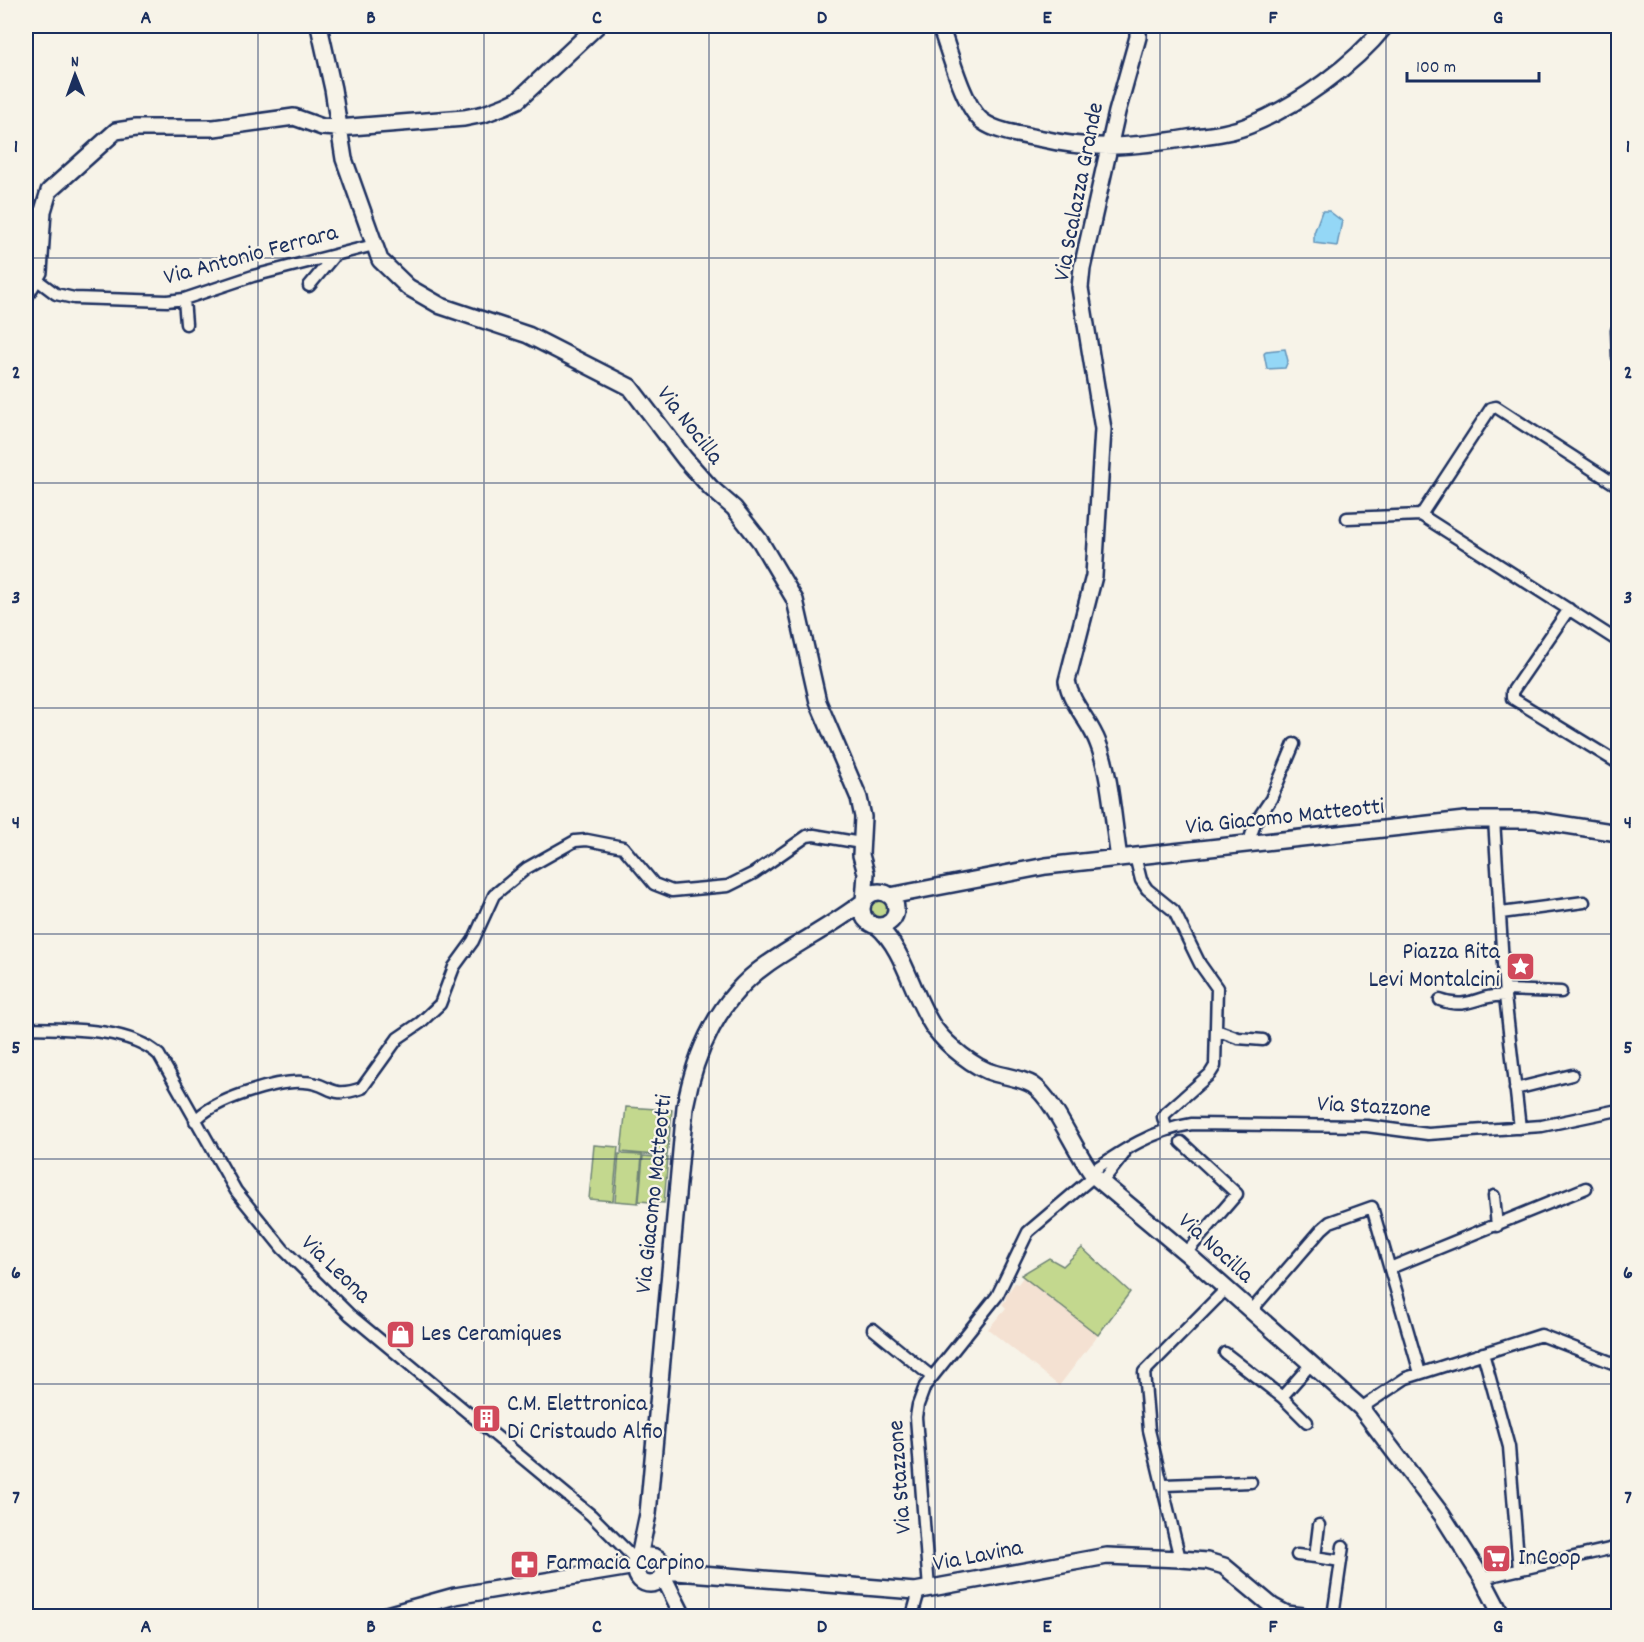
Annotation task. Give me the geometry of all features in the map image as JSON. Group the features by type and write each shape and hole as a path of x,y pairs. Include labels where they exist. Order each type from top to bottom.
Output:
{"street":[{"name":"Via Nocilla","path":"319,26 336,106 344,159 380,261 392,274 432,301 528,335 630,387 685,459 751,527 795,600 818,702 859,798 863,817 861,843 866,873 863,902"},
{"path":"26,294 36,279 41,259 43,211 49,191 116,131 136,128 214,128 294,117 322,127 338,128 464,118 518,100 597,26"},
{"path":"940,26 969,101 983,121 996,128 1053,142 1108,148 1214,134 1249,125 1275,114 1354,60 1385,26"},
{"name":"Via Scalazza Grande","path":"1119,858 1102,753 1090,726 1069,692 1067,681 1072,652 1088,607 1094,576 1103,429 1080,288 1108,148 1138,38 1138,26"},
{"path":"336,106 354,120 370,126"},
{"name":"Via Antonio Ferrara","path":"36,279 56,294 74,298 147,301 184,299 253,276 374,245"},
{"path":"309,286 333,257"},
{"path":"184,299 186,324"},
{"path":"1617,330 1618,357"},
{"path":"1421,515 1491,408 1496,407 1618,486"},
{"path":"1347,518 1421,515 1618,641"},
{"path":"1569,609 1512,692 1512,698 1618,763"},
{"path":"1248,845 1255,822 1271,799 1294,744"},
{"path":"1494,819 1505,993 1520,1128"},
{"name":"Via Giacomo Matteotti","path":"957,883 1046,866 1494,819 1534,820 1618,832"},
{"path":"195,1121 212,1107 278,1085 302,1081 314,1083 339,1094 362,1088 398,1038 420,1023 440,1004 454,967 473,941 494,895 526,868 575,841 587,840 623,847 654,884 672,891 728,886 754,873 807,836 823,835 861,843"},
{"path":"1135,856 1141,880 1147,889 1174,911 1200,964 1217,988 1213,1070 1166,1113 1163,1117 1166,1128"},
{"path":"866,873 894,902 884,921"},
{"path":"820,933 863,902 870,894 887,894 957,883"},
{"path":"820,933 884,921 916,900 957,883"},
{"path":"863,902 862,913 884,921"},
{"path":"1501,913 1584,902"},
{"name":"Via Nocilla","path":"884,921 889,937 929,1019 942,1036 983,1069 1025,1081 1039,1090 1096,1177 1186,1253 1361,1408 1443,1515 1482,1578 1502,1617"},
{"name":"Via Giacomo Matteotti","path":"648,1514 685,1107 694,1065 719,1014 741,988 764,966 820,933"},
{"path":"1440,1000 1455,1005 1505,993 1561,992"},
{"name":"Via Leona","path":"26,1028 124,1036 144,1044 159,1055 236,1191 283,1249 350,1315 591,1515 631,1555 640,1571"},
{"path":"1216,1030 1238,1038 1263,1040"},
{"path":"1515,1089 1572,1075"},
{"name":"Via Stazzone","path":"912,1617 924,1590 916,1417 921,1395 932,1377 997,1296 1028,1232 1130,1147 1166,1128 1192,1124 1367,1126 1428,1134 1542,1126 1618,1110"},
{"path":"1181,1142 1237,1194 1186,1253"},
{"path":"1390,1268 1587,1188"},
{"path":"1494,1196 1497,1226"},
{"path":"1251,1311 1330,1222 1372,1207 1420,1373"},
{"path":"1180,1559 1149,1430 1144,1371 1226,1289"},
{"path":"873,1329 932,1377"},
{"path":"1361,1408 1394,1385 1420,1373 1541,1335 1618,1365"},
{"path":"1226,1353 1282,1397 1307,1422"},
{"path":"1484,1353 1509,1447 1519,1569"},
{"path":"1282,1397 1311,1364"},
{"path":"1164,1485 1251,1482"},
{"path":"648,1514 649,1540 681,1614"},
{"path":"640,1571 648,1514"},
{"path":"1315,1557 1319,1525"},
{"path":"1333,1617 1343,1546"},
{"path":"1482,1578 1618,1547"},
{"path":"1297,1555 1341,1561"},
{"name":"Via Lavina","path":"640,1571 648,1556 662,1569 849,1588 924,1590 1107,1556 1180,1559 1206,1561 1224,1566 1282,1612 1303,1617"},
{"path":"383,1617 455,1596 607,1572 640,1571 656,1583 662,1569"},
{"path":"640,1571 681,1614"}],"shaded area":[{"path":"1023,1277 1098,1335 1059,1386 988,1329 1006,1308 1002,1304 1006,1300 1005,1297 1015,1283 1018,1284"}],"green space":[{"path":"879,897 887,900 890,908 887,916 879,919 871,916 868,908 871,900"},
{"path":"626,1107 672,1110 667,1156 621,1152"},
{"path":"594,1145 618,1147 613,1201 589,1199"},
{"path":"619,1154 642,1155 638,1203 615,1201"},
{"path":"643,1156 668,1158 664,1203 639,1201"},
{"path":"1082,1248 1130,1292 1098,1335 1021,1275 1049,1258 1063,1266"}],"water":[{"path":"1322,211 1329,211 1342,221 1337,246 1314,243 1314,233"},
{"path":"1285,349 1288,361 1285,368 1267,369 1264,354 1266,351"}],"place":[{"name":"Piazza Rita Levi Montalcini","path":"1521,967"},
{"name":"Les Ceramiques","path":"400,1335"},
{"name":"C.M. Elettronica Di Cristaudo Alfio","path":"486,1419"},
{"name":"InCoop","path":"1497,1559"},
{"name":"Farmacia Carpino","path":"525,1564"}]}
